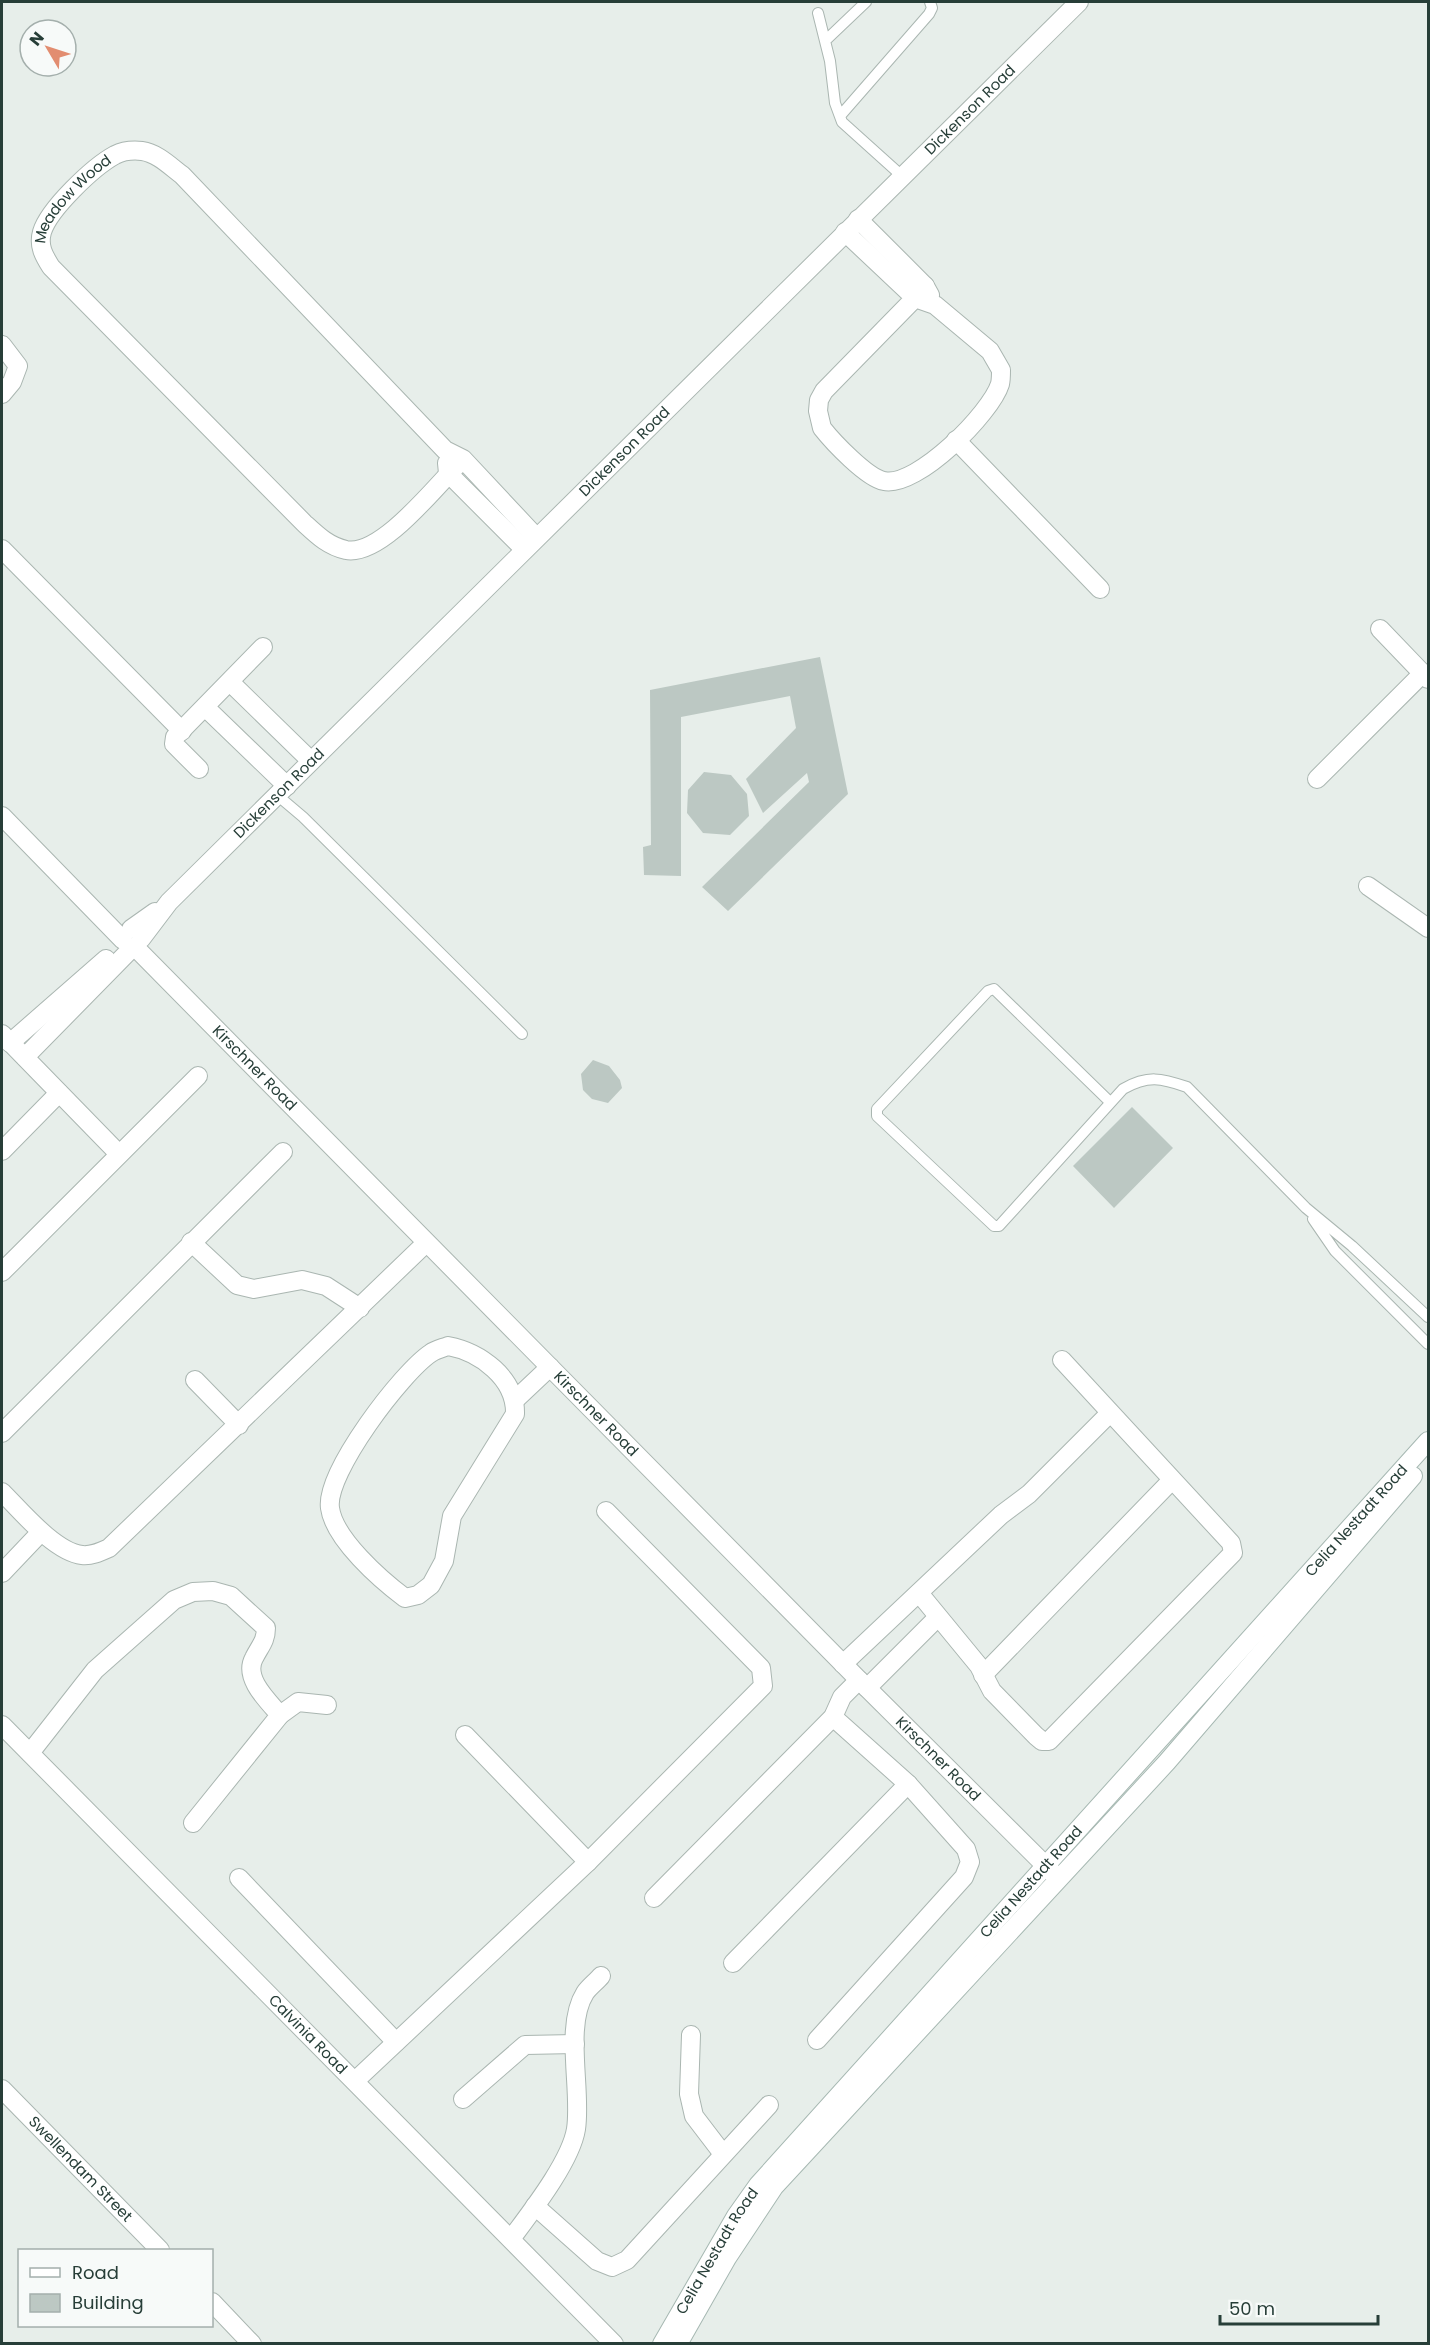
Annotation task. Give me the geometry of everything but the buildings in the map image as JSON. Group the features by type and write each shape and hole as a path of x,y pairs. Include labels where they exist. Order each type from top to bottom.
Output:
{"street":[{"name":"Dickenson Road","path":"131,939 1079,2"},
{"name":"Meadow Wood","path":"462,459 384,539 366,548 348,550 328,544 304,523 51,267 41,251 41,235 48,218 68,196 116,155 129,151 145,151 164,160 188,182 445,450 462,459 530,543"},
{"path":"858,219 920,292"},
{"path":"845,232 920,292 990,351 1001,370 995,392 956,440 921,471 906,479 887,482 871,475 828,435 819,421 819,400 824,391 920,292"},
{"path":"2,345 18,366 12,382 2,394"},
{"path":"956,440 1100,589"},
{"path":"445,450 448,473 530,543"},
{"path":"2,549 182,731"},
{"path":"1317,779 1426,676 1380,629"},
{"path":"199,769 174,744 175,737 263,647"},
{"path":"230,682 312,761"},
{"path":"205,707 282,790"},
{"name":"Kirschner Road","path":"2,816 100,915 131,939 426,1243 1052,1873"},
{"path":"1368,886 1428,928"},
{"path":"119,1154 6,1039 131,939"},
{"path":"25,1057 131,939"},
{"path":"2,1272 198,1076"},
{"path":"2,1151 59,1093"},
{"path":"2,1433 283,1152"},
{"path":"191,1242 237,1285 254,1289 302,1280 326,1286 360,1308"},
{"path":"2,1492 40,1533 80,1555 93,1555 109,1548 426,1243"},
{"path":"515,1400 505,1381 481,1359 467,1350 448,1346 431,1353 398,1386 351,1448 335,1479 329,1506 334,1523 363,1561 387,1585 405,1598 418,1595 431,1586 444,1561 452,1516 515,1414 515,1400 550,1367"},
{"path":"919,1593 979,1666 992,1691 1036,1736 1042,1741 1049,1741 1228,1561 1233,1553 1231,1544 1109,1414 1062,1360"},
{"path":"195,1380 239,1425"},
{"path":"843,1664 1001,1515 1029,1494 1109,1414"},
{"name":"Celia Nestadt Road","path":"678,2343 727,2258 774,2187 1052,1873 1428,1441"},
{"name":"Celia Nestadt Road","path":"662,2343 736,2216 758,2185 1052,1873 1167,1762 1428,1459"},
{"path":"982,1675 1172,1481"},
{"path":"356,2080 588,1862 763,1686 764,1678 761,1668 606,1511"},
{"path":"2,1573 40,1533"},
{"path":"30,1753 95,1670 114,1650 174,1600 193,1592 213,1591 231,1596 266,1628 266,1640 252,1660 252,1676 258,1688 280,1715"},
{"path":"654,1898 833,1717 842,1697 863,1684 938,1617"},
{"path":"193,1823 280,1715 298,1702 327,1705"},
{"path":"817,2040 964,1877 970,1862 966,1849 908,1784 833,1717"},
{"name":"Calvinia Road","path":"2,1725 614,2343"},
{"path":"465,1736 588,1862"},
{"path":"733,1963 908,1784"},
{"path":"239,1878 396,2042"},
{"path":"511,2239 535,2206 569,2150 576,2131 575,2044 579,2007 585,1993 601,1976"},
{"path":"691,2035 689,2094 694,2116 723,2154"},
{"path":"463,2099 525,2045 575,2044"},
{"name":"Swellendam Street","path":"2,2089 159,2249"},
{"path":"535,2206 597,2261 612,2266 627,2260 769,2105"},
{"path":"213,2303 252,2343"}],"lane":[{"path":"825,41 866,2"},
{"path":"840,116 929,14 932,8 930,2"},
{"path":"818,13 835,103 842,122 902,176"},
{"path":"282,790 311,826 522,1034"},
{"path":"1110,1102 994,989 988,991 877,1109 877,1116 985,1218 994,1226 999,1226 1110,1102 1140,1080 1164,1079 1187,1087 1306,1208 1352,1246 1428,1317"},
{"path":"1306,1208 1335,1251 1428,1344"}]}
